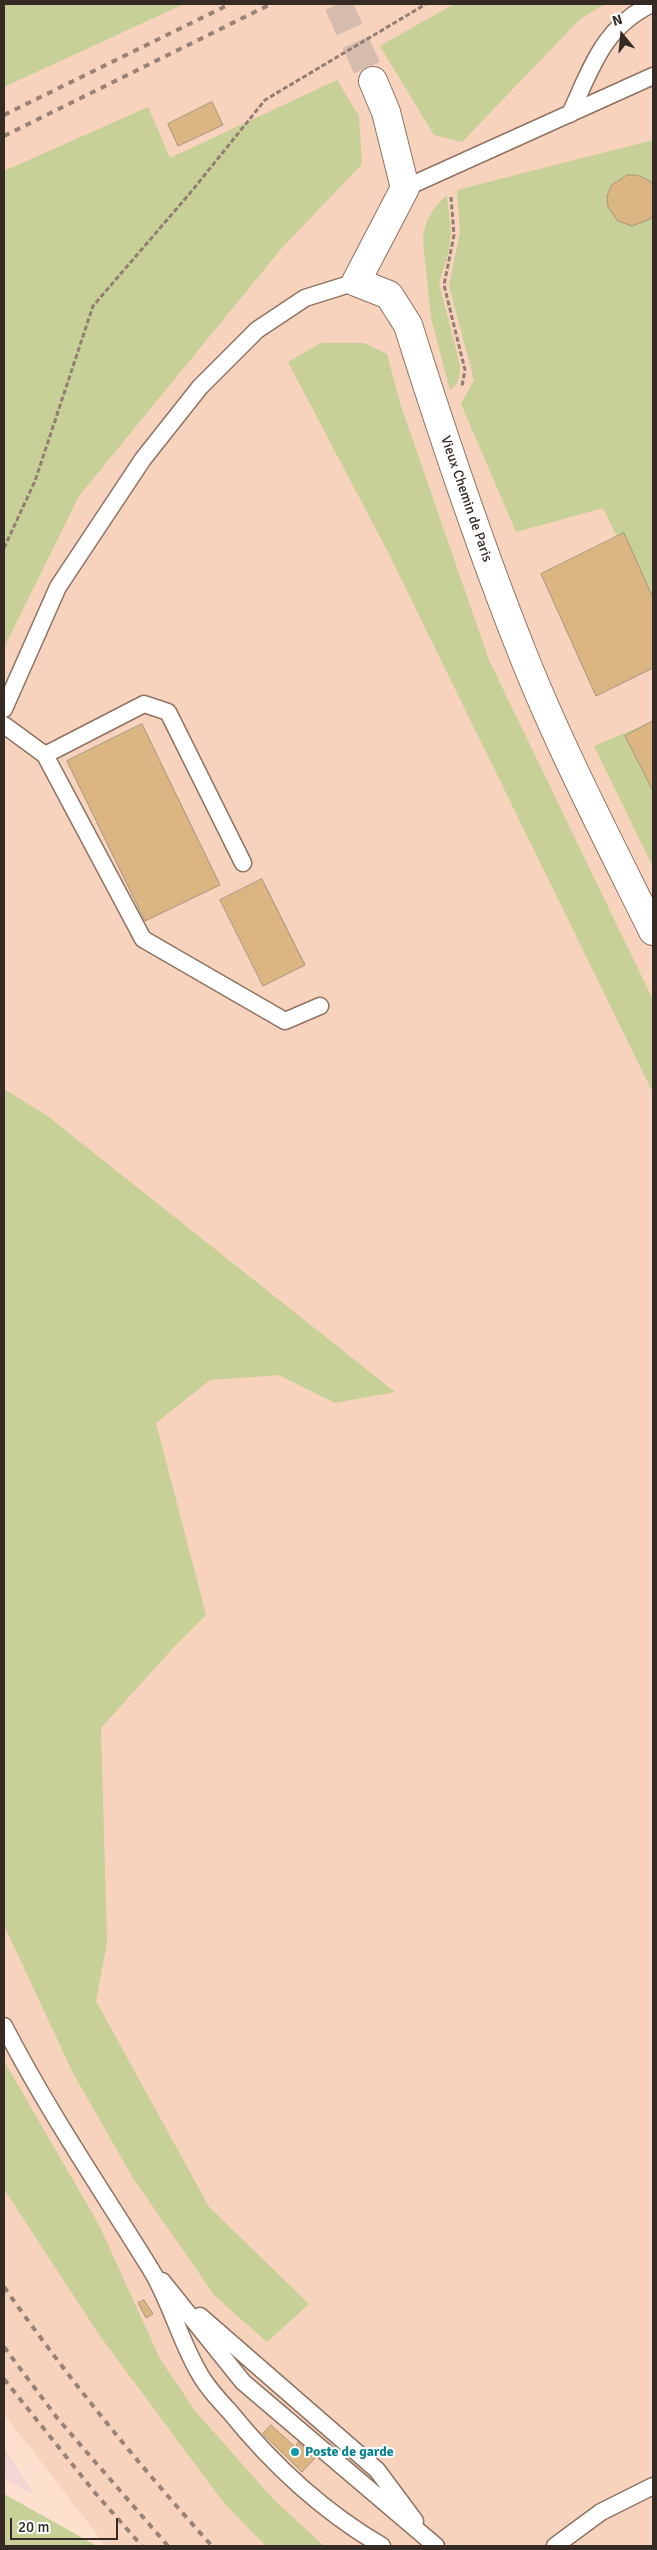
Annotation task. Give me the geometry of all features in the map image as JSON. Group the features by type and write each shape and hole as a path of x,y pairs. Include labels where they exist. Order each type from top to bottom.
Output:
{"street":[{"path":"356,282 405,188 386,112 373,81"},
{"name":"Vieux Chemin de Paris","path":"356,282 389,295 408,325 432,402 520,648 576,772 653,931"}],"lane":[{"path":"570,114 600,48 633,13 652,4"},
{"path":"405,188 653,76"},
{"path":"4,709 58,587 143,459 200,387 258,330 304,298 356,282"},
{"path":"45,755 144,704 168,712 243,863"},
{"path":"4,725 45,755 143,939 285,1022 320,1006"},
{"path":"4,2026 98,2187 152,2270 197,2370 207,2385 253,2441 305,2490 360,2533 382,2546"},
{"path":"152,2270 173,2292 377,2470 433,2544"},
{"path":"173,2292 243,2382 433,2544"},
{"path":"555,2546 601,2512 653,2486"}],"path":[{"path":"4,548 35,480 93,306 191,192 266,100 426,4"},
{"path":"432,402 452,395 461,388 465,370 444,285 454,227 452,201 444,171"}],"shaded area":[{"path":"4,4 653,4 653,2546 106,2546 4,2414"},
{"path":"4,2447 35,2496 4,2478"}],"green space":[{"path":"4,4 184,4 4,87"},
{"path":"454,4 606,4 581,18 462,142 434,135 380,46"},
{"path":"337,80 359,116 362,164 281,249 79,496 4,648 4,171 148,107 170,158"},
{"path":"653,140 653,611 603,508 516,532 461,404 474,380 449,286 460,232 457,190"},
{"path":"447,195 451,232 448,254 439,283 460,365 459,379 450,390 431,318 423,240 427,220 437,205"},
{"path":"321,343 364,343 387,354 400,403 489,660 653,1000 653,1093 388,552 288,362"},
{"path":"653,721 653,867 594,746"},
{"path":"4,1089 46,1115 395,1392 335,1403 279,1375 210,1380 156,1423 206,1615 174,1647 101,1728 107,1943 96,2001 209,2207 309,2304 267,2342 215,2296 133,2178 73,2073 4,1925"},
{"path":"4,2061 99,2225 160,2359 196,2412 274,2500 324,2546 266,2546 224,2503 100,2336 4,2189"},
{"path":"4,2494 97,2546 4,2546"}],"building":[{"path":"212,102 223,125 178,146 168,124"},
{"path":"627,175 637,175 650,181 653,186 653,214 650,219 632,226 618,221 608,207 607,196 611,186"},
{"path":"624,533 653,598 653,668 596,696 541,574"},
{"path":"653,721 653,791 625,736"},
{"path":"142,724 220,885 145,921 67,761"},
{"path":"262,879 305,965 263,986 220,900"},
{"path":"144,2300 153,2314 146,2318 138,2303"},
{"name":"Poste de garde","path":"271,2425 295,2447 298,2442 316,2457 302,2472 263,2434"}],"tunnel":[{"path":"338,4 373,81"}],"railway":[{"path":"4,115 230,4"},
{"path":"4,136 271,4"},
{"path":"4,2287 104,2420 212,2546"},
{"path":"4,2347 58,2419 168,2546"},
{"path":"4,2379 96,2494 142,2546"}],"place":[{"name":"Poste de garde","path":"295,2452"}]}
